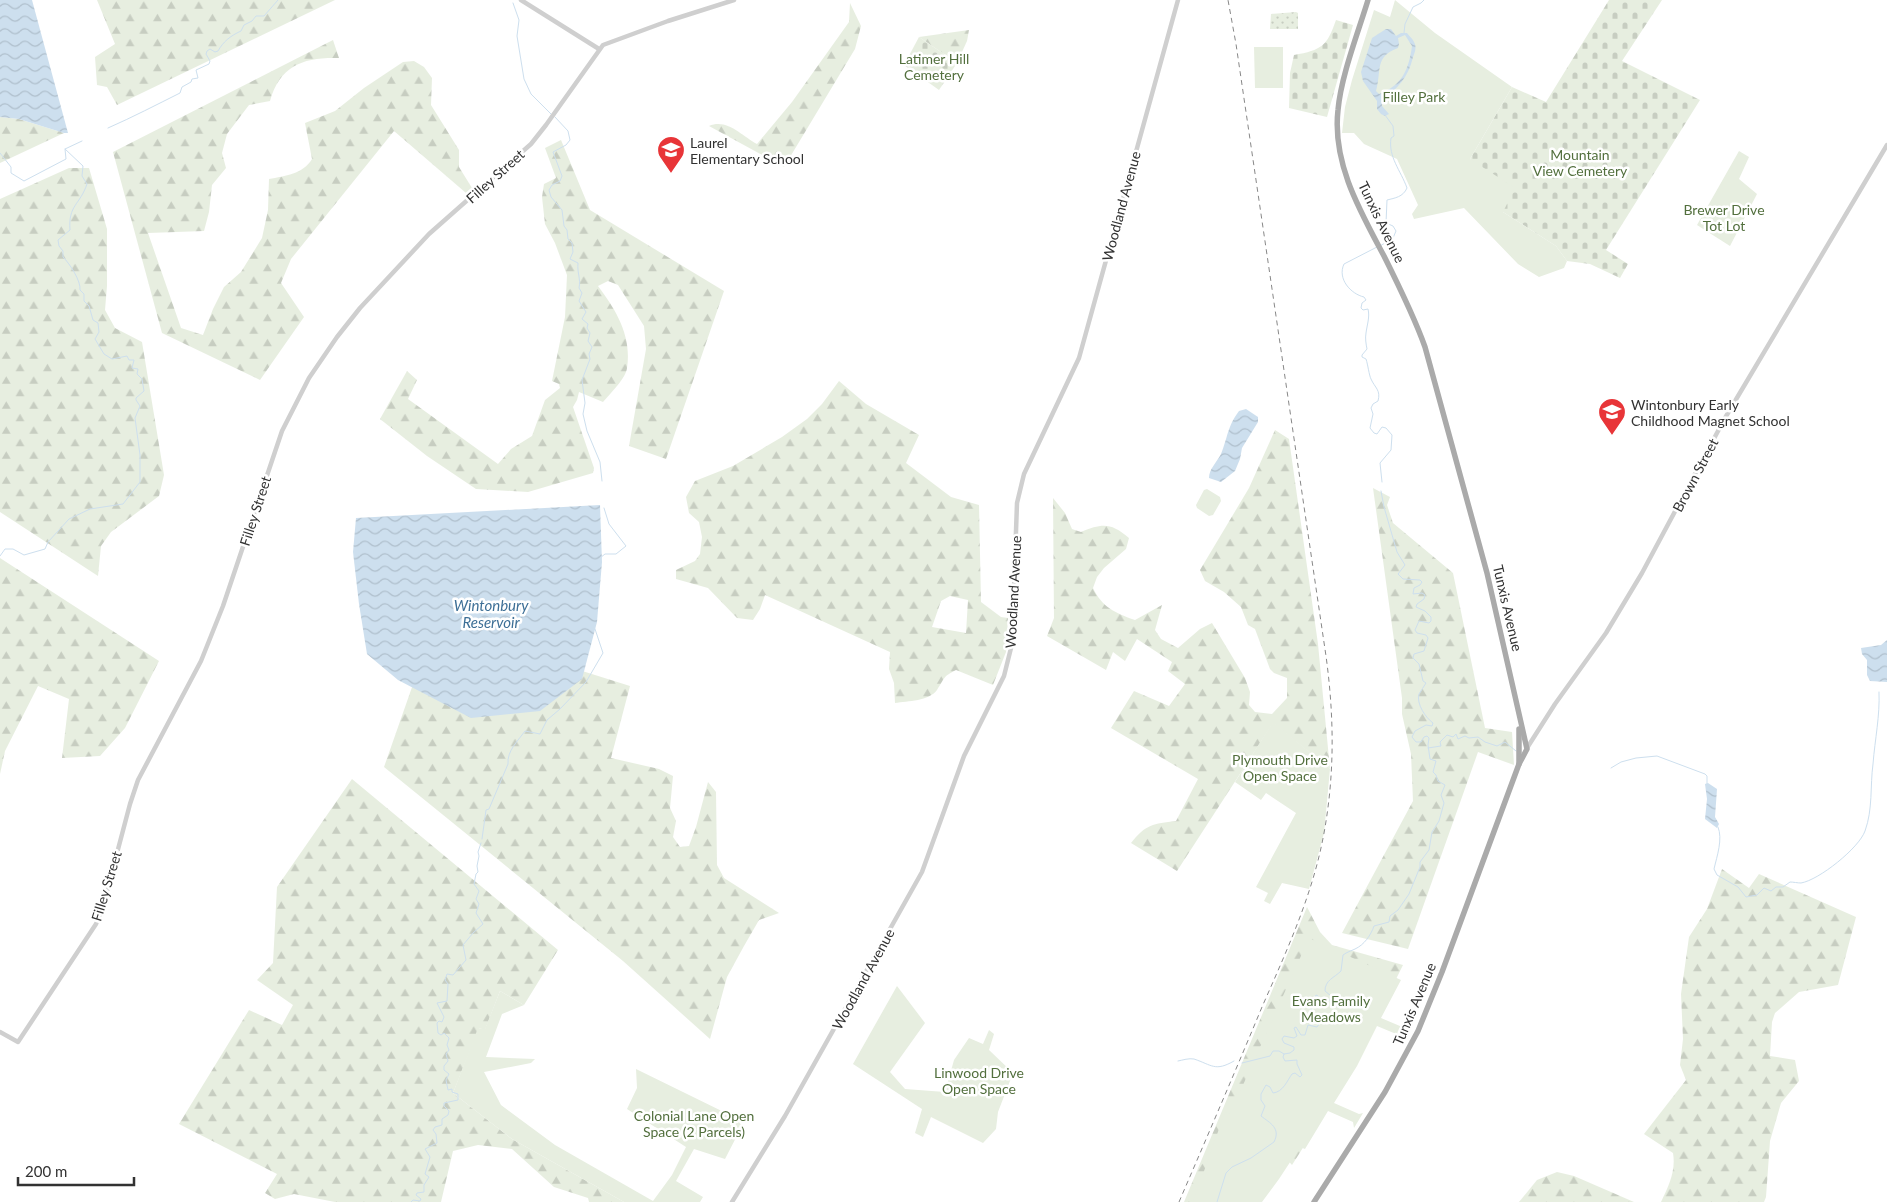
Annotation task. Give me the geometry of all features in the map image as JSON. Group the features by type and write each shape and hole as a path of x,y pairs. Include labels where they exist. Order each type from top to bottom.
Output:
{"main road":[{"name":"Tunxis Avenue","path":"1314,1202 1385,1092 1418,1031 1527,750 1487,573 1425,347 1416,323 1358,207 1340,160 1336,127 1342,85 1368,0"},
{"path":"1519,710 1520,764"}],"street":[{"path":"521,0 599,49 606,43 624,36 734,0"},
{"name":"Woodland Avenue","path":"732,1202 785,1116 922,872 964,756 1004,676 1012,644 1017,503 1020,489 1024,474 1047,422 1079,358 1178,0"},
{"name":"Filley Street","path":"0,1032 18,1042 96,924 103,906 138,780 201,661 226,597 282,431 309,378 337,337 360,308 429,234 531,144 553,116 599,49"},
{"name":"Brown Street","path":"1527,750 1629,596 1662,539 1725,418 1887,145"}],"green space":[{"path":"97,0 335,0 117,105 107,87 97,85 95,57 115,44"},
{"name":"Filley Park","path":"1395,0 1435,33 1512,87 1470,159 1515,188 1503,212 1556,246 1567,261 1564,268 1539,277 1518,264 1464,208 1414,219 1412,214 1418,205 1397,159 1364,144 1354,133 1342,133 1345,107 1352,80 1374,10 1390,17"},
{"name":"Mountain View Cemetery","path":"1609,0 1662,0 1622,61 1700,100 1606,250 1628,264 1620,278 1590,264 1567,261 1556,246 1503,212 1470,159 1512,87 1546,102"},
{"path":"850,3 861,26 855,49 784,167 709,126 722,124 728,126 757,144 792,102 849,22"},
{"path":"1298,13 1298,29 1270,29 1271,14"},
{"path":"1336,20 1353,25 1327,117 1289,108 1290,73 1294,55 1317,49 1322,45 1330,36"},
{"path":"969,30 967,41 957,63 919,37"},
{"name":"Latimer Hill Cemetery","path":"919,37 957,63 939,90 904,65"},
{"path":"333,40 339,58 315,59 304,62 287,71 274,89 270,101 249,105 227,134 222,153 226,168 212,185 209,212 204,231 148,233 181,328 203,335 224,287 241,272 262,238 268,210 269,179 299,171 312,159 305,123 335,111 364,88 403,62 414,61 424,67 432,78 431,105 459,150 459,167 472,188 466,193 394,131 291,259 281,283 304,317 260,380 162,333 113,152"},
{"path":"1254,47 1283,47 1283,88 1255,88"},
{"path":"0,117 19,119 64,133 0,163"},
{"path":"561,140 590,210 724,291 666,459 629,446 646,349 644,326 618,285 608,281 598,286 611,304 621,324 625,334 628,356 624,376 603,402 579,392 573,407 594,468 593,473 528,492 476,489 427,456 380,419 407,371 417,380 408,399 498,464 511,449 532,436 545,400 560,388 559,384 552,381 565,317 567,275 555,243 545,224 542,197 544,184 556,178 545,148"},
{"name":"Brewer Drive Tot Lot","path":"1739,151 1749,157 1739,179 1757,194 1730,246 1697,225"},
{"path":"69,168 89,168 107,229 105,310 115,328 142,342 164,475 159,496 111,532 101,546 98,576 0,512 0,199"},
{"path":"839,381 866,404 919,435 906,463 951,497 979,505 981,602 1001,617 1008,618 1006,652 993,685 956,670 946,676 933,694 918,700 895,703 894,683 889,669 890,652 765,595 760,609 753,620 737,618 708,588 676,579 676,570 695,561 700,554 702,537 699,522 689,513 686,497 695,481 733,466 782,437 807,419 822,404","holes":["950,596 968,600 966,633 932,627 941,601"]},
{"path":"1275,430 1289,439 1318,644 1330,769 1273,723 1177,871 1131,843 1141,832 1150,826 1176,821 1198,779 1111,728 1134,691 1169,706 1185,684 1168,671 1172,662 1137,639 1125,661 1113,652 1106,670 1047,636 1054,618 1053,498 1065,513 1072,529 1081,532 1095,527 1106,526 1117,529 1129,538 1126,549 1104,568 1097,577 1093,588 1105,605 1121,615 1135,620 1162,605 1155,630 1161,639 1178,648 1200,629 1212,623 1245,678 1250,692 1249,705 1255,712 1272,714 1287,698 1287,678 1274,673 1270,669 1255,629 1248,625 1241,607 1224,592 1205,581 1200,570 1249,488"},
{"path":"1373,488 1390,497 1387,505 1393,523 1453,573 1485,728 1512,732 1514,765 1478,752 1408,949 1342,933 1413,801 1411,754 1402,714 1402,698"},
{"path":"1207,489 1220,497 1221,501 1213,515 1209,516 1197,508 1196,505 1204,490"},
{"path":"0,558 159,661 125,728 100,756 62,758 69,699 38,686 5,751 0,774"},
{"path":"431,633 560,664 630,686 611,758 659,769 673,776 670,808 676,821 673,837 680,847 689,846 708,782 716,792 717,865 724,878 779,913 759,920 727,977 710,1039 623,961 384,767"},
{"name":"Plymouth Drive Open Space","path":"1273,722 1330,769 1324,833 1309,889 1282,883 1270,904 1264,901 1268,893 1256,887 1296,813 1266,793 1261,800 1235,782"},
{"path":"352,779 558,950 524,1005 500,991 485,1030 479,1028 453,1093 512,1139 624,1202 589,1202 588,1198 554,1187 512,1149 478,1145 453,1151 441,1202 335,1202 294,1194 275,1199 265,1193 277,1174 179,1124 249,1010 282,1025 293,1005 257,980 273,963 277,887"},
{"path":"1722,869 1749,888 1759,874 1856,917 1838,985 1799,992 1775,1013 1772,1022 1770,1056 1795,1060 1799,1081 1781,1103 1770,1141 1766,1197 1764,1202 1661,1202 1673,1172 1673,1153 1644,1134 1686,1080 1680,1065 1683,1039 1681,994 1689,937 1707,909"},
{"name":"Evans Family Meadows","path":"1307,907 1320,932 1332,945 1403,965 1346,1080 1292,1165 1284,1156 1225,1202 1184,1202"},
{"name":"Evans Family Meadows","path":"1309,938 1401,980 1381,1018 1407,1029 1411,1028 1406,1041 1401,1036 1377,1026 1357,1066 1334,1103 1359,1114 1363,1113 1354,1128 1353,1122 1328,1111 1305,1149 1300,1147 1262,1202 1193,1202 1225,1112 1230,1114"},
{"name":"Linwood Drive Open Space","path":"897,986 925,1023 890,1072 905,1089 945,1092 954,1060 969,1038 983,1044 989,1030 994,1034 989,1050 1013,1073 998,1112 996,1129 983,1143 931,1117 923,1137 915,1133 922,1109 853,1064"},
{"name":"Colonial Lane Open Space (2 Parcels)","path":"500,991 524,1005 502,1014 486,1057 535,1059 531,1063 484,1072 501,1105 555,1145 653,1201 672,1175 686,1147 627,1109 637,1088 636,1069 736,1118 742,1126 725,1159 694,1149 676,1181 703,1197 700,1202 624,1202 512,1139 453,1093 478,1028 485,1029"},
{"path":"1557,1172 1574,1176 1634,1202 1519,1202 1537,1180"}],"water":[{"path":"0,0 32,0 68,133 19,119 0,117"},
{"path":"1386,29 1391,29 1396,36 1401,33 1407,33 1415,46 1411,64 1405,77 1398,87 1382,100 1382,106 1389,114 1385,116 1377,109 1377,101 1363,81 1361,72 1372,38","holes":["1405,35 1412,46 1409,62 1403,76 1387,91 1379,94 1376,91 1382,60 1390,52 1398,48 1398,38"]},
{"path":"1246,409 1258,417 1258,422 1242,448 1235,471 1221,482 1209,478 1221,454 1232,422 1239,411"},
{"name":"Wintonbury Reservoir","path":"600,505 602,562 597,622 582,679 540,711 471,718 398,680 367,654 353,552 356,518"},
{"path":"1887,640 1887,682 1870,681 1867,675 1867,660 1862,654 1861,648 1881,645"},
{"path":"1708,783 1717,789 1715,817 1719,824 1717,828 1705,819 1707,799 1705,784"}],"waterway":[{"path":"108,128 180,93 182,87 191,82 192,79 198,78 196,70 209,64 207,51 210,49 215,52 218,51 227,40 241,31 244,25 252,21 256,16 264,16 278,0"},
{"path":"1404,33 1405,24 1413,7 1424,0"},
{"path":"513,3 519,20 517,36 524,79 531,94 552,115"},
{"path":"1380,246 1393,238 1396,231 1393,226 1386,223 1387,200 1396,198 1407,188 1393,158 1391,151 1391,138 1394,136 1393,126 1385,115"},
{"path":"555,117 568,131 570,140 566,145 553,152 562,176 560,181 552,185 549,190 551,197 562,210 564,226 567,230 568,239 572,243 573,252 570,259 578,263 579,288 582,293 579,301 586,312 582,319 588,324 587,328 590,333 588,341 592,347 589,354 590,359 582,380 585,403 583,414 587,431 600,462 602,481"},
{"path":"0,556 5,549 13,549 24,555 45,549 48,542 69,519 90,509 123,504 140,482 140,455 135,418 140,406 136,398 144,391 142,379 137,374 138,369 132,368 134,360 129,360 127,356 112,359 104,354 95,339 99,332 98,323 93,320 89,306 84,301 84,294 80,290 77,277 63,257 63,251 59,246 58,240 70,230 71,215 87,184 82,176 83,166 65,149 82,141"},
{"path":"0,153 11,167 11,173 24,181 66,159 65,149"},
{"path":"1377,247 1344,264 1342,275 1346,285 1354,293 1364,297 1366,300 1362,303 1361,308 1363,310 1368,309 1367,349 1362,357 1366,359 1370,377 1379,394 1378,401 1371,408 1373,414 1370,428 1377,434 1382,427 1386,428 1392,435 1391,450 1380,463 1382,482"},
{"path":"1217,1202 1226,1173 1232,1167 1251,1158 1274,1142 1276,1137 1274,1126 1261,1116 1265,1106 1261,1100 1261,1094 1266,1085 1270,1087 1273,1093 1279,1091 1292,1074 1295,1073 1300,1077 1302,1075 1297,1060 1285,1061 1284,1054 1290,1053 1294,1050 1294,1047 1284,1043 1282,1039 1284,1036 1294,1038 1297,1036 1294,1028 1296,1027 1301,1035 1305,1035 1308,1025 1317,1027 1319,1024 1311,1013 1312,1004 1316,995 1323,1003 1330,1000 1331,996 1325,991 1325,987 1341,971 1343,955 1364,942 1374,926 1389,922 1390,916 1398,910 1409,894 1420,867 1420,862 1429,850 1432,832 1439,821 1444,803 1441,795 1445,785 1438,781 1433,772 1436,761 1430,759 1429,738 1427,736 1421,742 1416,742 1412,737 1415,731 1426,725 1432,726 1433,723 1427,718 1420,706 1419,694 1426,683 1423,681 1419,664 1413,658 1414,654 1424,651 1428,638 1426,635 1417,633 1415,630 1419,621 1429,623 1431,617 1425,611 1416,607 1424,599 1425,595 1422,593 1413,594 1414,588 1422,582 1420,580 1403,579 1398,574 1405,565 1397,552 1381,491"},
{"path":"600,558 605,554 616,554 626,546 609,524 604,508"},
{"path":"482,839 486,810 489,809 513,747 525,731 540,734 547,720 586,682 603,653 595,629"},
{"path":"1718,827 1720,842 1714,869 1717,875 1738,887 1746,897 1757,895 1764,888 1771,891 1776,887 1783,887 1790,882 1801,883 1809,881 1838,862 1855,846 1868,823 1879,692"},
{"path":"1428,748 1441,746 1440,742 1447,735 1453,737 1456,734 1458,739 1465,736 1469,738 1478,737 1485,742 1497,746 1505,742 1516,751"},
{"path":"1611,768 1621,762 1636,758 1657,756 1705,774 1707,776 1707,784"},
{"path":"411,1202 413,1200 420,1201 421,1199 416,1195 417,1193 424,1192 424,1185 429,1177 425,1174 430,1157 425,1149 437,1143 436,1134 433,1130 435,1127 442,1125 442,1119 448,1115 449,1111 444,1106 444,1103 458,1100 458,1094 452,1092 452,1089 448,1090 446,1080 449,1074 444,1070 444,1066 448,1061 446,1054 449,1050 447,1045 449,1038 444,1033 441,1035 438,1033 437,1023 439,1021 442,1022 444,1017 437,1003 447,1001 448,984 445,980 447,974 453,975 466,960 463,945 483,924 476,913 479,904 476,899 479,891 474,884 478,872 478,852 481,843"},
{"path":"1242,1063 1270,1056 1273,1051 1279,1051 1284,1054"},
{"path":"1178,1061 1194,1059 1218,1067 1234,1061"}],"railway":[{"path":"1179,1202 1290,943 1306,900 1324,833 1332,766 1331,700 1326,656 1228,0"}],"place":[{"name":"Laurel Elementary School","path":"671,174"},
{"name":"Wintonbury Early Childhood Magnet School","path":"1612,436"}]}
